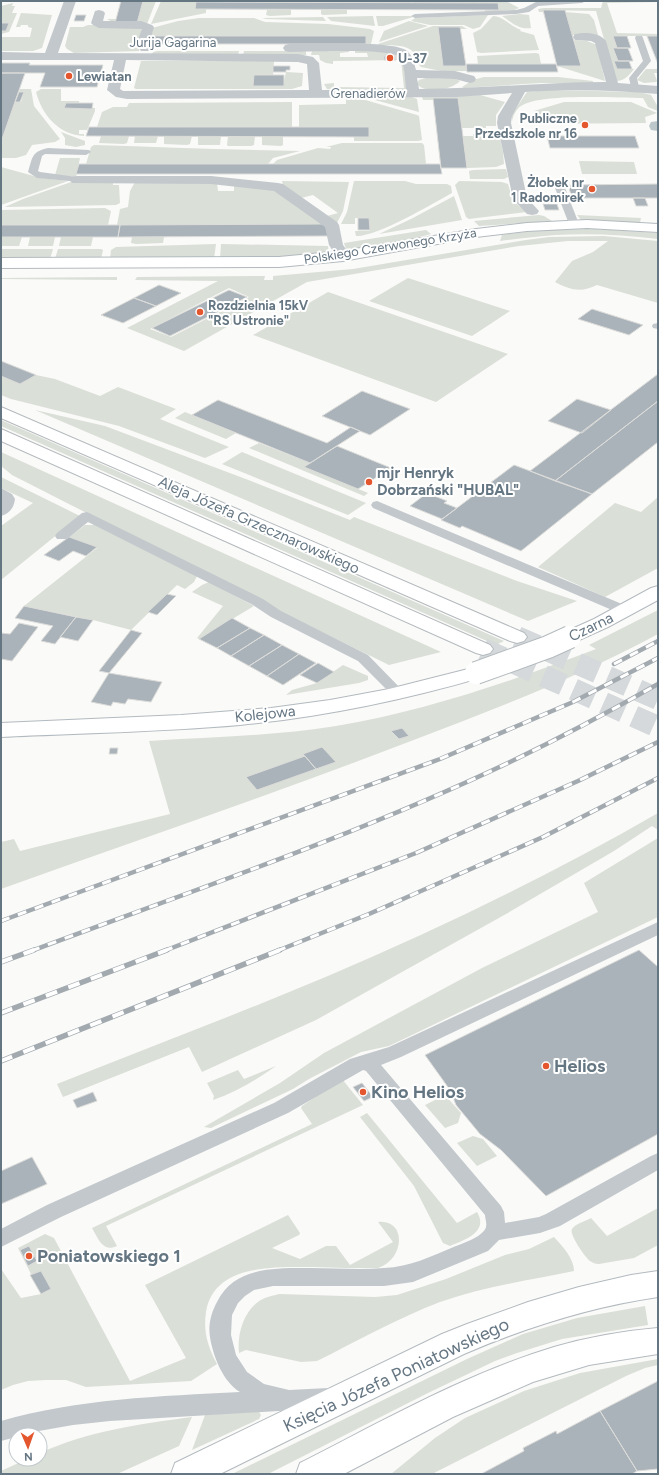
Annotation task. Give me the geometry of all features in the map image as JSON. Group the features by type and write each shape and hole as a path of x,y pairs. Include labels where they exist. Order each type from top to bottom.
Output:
{"main road":[{"name":"Polskiego Czerwonego Krzyża","path":"1,264 279,262 344,256 501,230 574,224 602,224 658,228"},
{"name":"Aleja Józefa Grzecznarowskiego","path":"1,412 520,647"},
{"name":"Aleja Józefa Grzecznarowskiego","path":"1,434 483,649"},
{"name":"Czarna","path":"520,647 570,637 658,592"},
{"name":"Kolejowa","path":"1,730 239,718 328,707 398,693 476,673 520,647"},
{"name":"Księcia Józefa Poniatowskiego","path":"187,1474 453,1344 520,1317 572,1301 614,1291 658,1284"},
{"path":"312,1474 452,1404 523,1372 587,1352 658,1341"}],"street":[{"path":"50,57 70,1"},
{"path":"100,13 97,23 99,24 141,25 148,27 144,40 145,48 143,52 135,57"},
{"path":"579,37 593,38 600,41 613,86"},
{"path":"145,48 382,48 395,50 405,55 408,61 413,93"},
{"name":"Jurija Gagarina","path":"1,56 287,57 305,59 311,61 314,65 316,94"},
{"name":"Grenadierów","path":"121,57 112,90 120,94 456,93 564,86 613,86 658,90"},
{"path":"410,74 455,75 470,79"},
{"path":"521,88 505,116 504,123 520,199 532,211"},
{"path":"77,180 211,180 278,187 332,224 336,245 344,256"}],"lane":[{"path":"415,16 516,12 526,10 536,4 582,1"},
{"path":"635,88 633,78 647,61 639,38"},
{"path":"77,180 37,175 33,172 40,154 50,152 86,152"},
{"path":"560,188 574,224"},
{"path":"1,492 8,497 8,506 1,512"},
{"path":"377,505 624,610"},
{"path":"62,536 88,516 258,602 276,614 363,658 398,693"},
{"path":"1,1239 54,1211 281,1108 358,1063 377,1059 395,1052 658,928"},
{"path":"290,1400 262,1393 250,1387 238,1379 232,1369 222,1347 220,1318 229,1298 236,1291 247,1284 260,1279 277,1277 384,1277 413,1273 481,1245 494,1233 496,1226 494,1212 375,1068 367,1064 358,1063"},
{"path":"494,1233 540,1225 553,1220 658,1161"},
{"path":"1,1431 85,1412 221,1402 347,1397"}],"shaded area":[{"path":"143,1 156,1 147,24 114,23 107,19 116,19 115,22 137,23"},
{"path":"161,1 248,1 196,2 195,9 206,9 206,13 151,24"},
{"path":"411,1 411,3 255,2"},
{"path":"414,1 506,1 519,8 514,10 485,12 485,10 499,10 498,3 414,3"},
{"path":"603,1 658,1 607,3 617,33 658,34 658,36 613,36 617,48 613,49 618,61 615,61 617,68 634,69 626,77 619,81 616,81 596,11 543,10 543,12 539,12 538,9 601,8"},
{"path":"13,3 12,6 15,6 12,13 17,13 9,32 1,34 1,31 9,23 1,23 1,6"},
{"path":"267,10 291,10 291,15 270,16 266,15"},
{"path":"321,10 347,10 347,14 323,15 321,14"},
{"path":"565,12 589,14 594,20 598,35 572,35"},
{"path":"21,13 52,15 42,48 33,51 1,51 1,37 30,37 32,28 28,27 28,25 16,27"},
{"path":"520,14 529,15 531,28 519,27 502,16"},
{"path":"488,15 480,27 473,29 464,25 430,25 411,21 415,18"},
{"path":"373,16 375,26 331,21 327,17"},
{"path":"376,16 413,17 383,26 378,26"},
{"path":"493,16 497,16 521,30 520,31 534,35 539,50 477,52 473,33 481,29"},
{"path":"323,17 326,21 262,18"},
{"path":"199,18 254,18 265,22 328,24 370,29 374,31 371,44 149,36 152,28 178,21"},
{"path":"409,21 428,26 379,42 384,31"},
{"path":"88,25 135,26 143,30 139,51 74,53 67,49 65,46 70,27 83,27"},
{"path":"433,26 462,26 467,29 460,29 459,27 438,27 443,66 466,66 467,71 441,71 421,67 416,56 411,50 402,46 378,44"},
{"path":"574,40 587,41 597,45 605,81 557,66 581,66"},
{"path":"239,51 238,55 152,54 153,52"},
{"path":"244,51 306,51 306,55 243,55"},
{"path":"312,51 349,51 340,53 340,57 368,57 367,53 355,53 355,51 388,51 402,58 408,89 327,89 324,84 334,83 334,87 404,88 401,60 333,61 333,64 320,60 319,55 311,55"},
{"path":"539,54 541,64 478,64 477,56"},
{"path":"141,61 274,61 273,75 254,75 253,86 283,86 286,72 303,73 302,86 292,89 136,89 134,88"},
{"path":"646,69 658,69 658,73 654,73 656,82 644,83 637,80"},
{"path":"484,77 558,77 593,81 593,83 540,83 462,87 473,80"},
{"path":"426,78 456,79 460,81 445,89 432,90 421,87 417,84 419,80"},
{"path":"20,89 31,89 34,106 60,139 55,142 32,145 26,155 16,158 1,158 1,142 15,102 21,102 24,92 19,92"},
{"path":"41,89 61,89 61,101 79,101 79,103 66,103 65,108 95,108 87,130 79,130 79,134 84,134 84,136 75,135 59,128 47,116 36,92"},
{"path":"548,90 639,92 651,95 658,107 658,111 648,107 643,98 579,97 544,99 521,106 515,113 512,121 512,114 527,92"},
{"path":"480,95 505,102 496,115 496,126 486,126 486,128 462,128 458,98 434,98 434,100 423,100 422,97"},
{"path":"346,97 355,97 419,116 422,140 354,141 354,137 369,136 369,127 299,127 299,105 346,104"},
{"path":"364,97 412,97 417,99 419,112"},
{"path":"292,102 292,127 97,127 102,112 113,107 127,107 129,103"},
{"path":"564,102 631,102 657,113 645,117 646,123 536,124 534,111"},
{"path":"61,132 85,141 85,145 76,147 65,145 65,138"},
{"path":"473,134 499,134 504,164 496,167 467,168 463,136 473,136"},
{"path":"101,136 129,136 127,143 124,144 99,143"},
{"path":"135,136 158,136 156,143 134,143"},
{"path":"164,136 192,136 190,144 187,145 164,144"},
{"path":"198,136 221,136 220,145 198,145"},
{"path":"228,136 255,136 254,145 228,146"},
{"path":"262,136 283,136 283,145 262,145"},
{"path":"342,143 422,143 424,145 426,164 273,164 277,160 318,148 330,149 331,147 326,147"},
{"path":"94,145 300,151 273,158 268,164 86,164 91,147"},
{"path":"60,158 80,158 76,177 55,175"},
{"path":"579,161 634,162 637,174 582,174"},
{"path":"1,167 41,178 68,181 1,205"},
{"path":"506,169 508,177 504,179 470,179 469,171"},
{"path":"74,181 113,182 113,185 119,185 120,203 116,205 5,207 23,199"},
{"path":"282,181 349,182 343,211 337,223 327,216 338,213 313,195 301,198 283,185"},
{"path":"354,181 405,181 416,184 447,184 451,186 452,193 390,226 365,235 356,236 355,231 370,231 369,218 355,218 355,224 341,224 347,212"},
{"path":"459,181 502,182 508,184 513,201 527,212 469,219 466,217 455,185"},
{"path":"135,182 217,183 218,191 234,191 234,185 270,188 327,224 117,225 120,209 128,207 130,191"},
{"path":"454,196 462,220 379,234 411,219"},
{"path":"105,208 111,211 108,225 1,225 1,210"},
{"path":"539,215 552,221 479,226 474,221"},
{"path":"577,215 641,218 640,223 581,220"},
{"path":"596,229 658,233 658,239 620,235 582,234 549,235 500,241 502,235 514,233 549,230"},
{"path":"426,230 431,234 397,243 349,251 346,249 344,243"},
{"path":"604,236 658,241 658,303 597,285 586,289 576,290 555,282 572,261 593,252 608,241 568,241 519,246 307,282 184,351 127,328 218,281 135,280 137,277 265,276 264,280 273,280 273,276 353,269 549,237","holes":["229,288 249,297 171,337 150,329"]},
{"path":"1,237 22,237 19,246 1,246"},
{"path":"30,237 55,237 53,246 28,246"},
{"path":"61,237 93,237 91,246 59,246"},
{"path":"132,237 164,237 163,243 136,244 131,243"},
{"path":"216,244 214,259 110,259 111,250 116,247"},
{"path":"221,244 328,246 329,254 220,259"},
{"path":"1,249 53,249 50,259 1,259"},
{"path":"58,249 103,250 101,259 55,259"},
{"path":"117,277 117,280 1,279 1,278"},
{"path":"408,278 510,311 472,336 369,301"},
{"path":"328,292 508,354 436,402 253,335"},
{"path":"1,361 36,375 55,379 100,396 118,387 176,409 160,419 229,447 205,458 119,426 11,399 1,395"},
{"path":"35,410 105,426 350,520 354,517 517,581 577,601 528,621"},
{"path":"185,412 236,433 226,439 175,418"},
{"path":"1,420 504,641 496,645 1,426"},
{"path":"259,443 310,463 305,467 368,493 364,496 249,448"},
{"path":"1,452 441,652 389,665 275,609 12,475 1,466"},
{"path":"242,452 366,503 348,515 222,464"},
{"path":"1,477 80,516 1,580 1,526 33,503 1,488"},
{"path":"658,497 658,568 605,597 538,567 615,503 641,512"},
{"path":"85,525 95,525 197,576 194,582 185,589 177,585 131,630 93,620 24,606 97,548 69,537"},
{"path":"209,582 254,606 199,639 197,638 223,606 192,592"},
{"path":"658,610 658,634 628,650 536,692 309,779 1,889 1,842 14,839 20,851 170,814 149,741 266,734 313,729 369,720 402,712 468,694 596,649 589,645"},
{"path":"343,665 368,676 368,680 359,683 286,695 292,690 317,683"},
{"path":"658,813 658,830 652,826 614,851 506,914 316,1020 202,1072 189,1047 63,1097 57,1084 294,990 370,958 537,879"},
{"path":"658,838 658,917 389,1046 361,1052 293,1089 211,1128 204,1127 280,1083 324,1053 482,968 598,912 584,883"},
{"path":"276,1066 246,1085 213,1100 214,1096 207,1083 238,1070 244,1079"},
{"path":"342,1079 363,1105 106,1226 117,1246 108,1248 99,1240 92,1228 312,1124 301,1108 302,1106"},
{"path":"445,1095 461,1113 458,1123 445,1128 425,1105"},
{"path":"367,1113 457,1223 477,1212 480,1219 480,1225 474,1234 450,1246 443,1243 414,1186 360,1117"},
{"path":"473,1136 483,1139 497,1156 477,1166 457,1143"},
{"path":"658,1208 658,1245 634,1258 599,1264 594,1263 585,1255 573,1236 573,1227 591,1218 607,1236"},
{"path":"288,1215 300,1233 299,1235 272,1248 300,1259 326,1246 336,1246 350,1265 393,1242 378,1222 387,1223 394,1227 398,1233 398,1249 387,1263 378,1268 265,1268 234,1276 221,1284 211,1296 205,1319 207,1339 217,1364 191,1381 86,1387 66,1380 46,1380 28,1381 1,1390 1,1269 21,1298 41,1294 18,1248 45,1234 54,1238 130,1381 186,1358 145,1285"},
{"path":"554,1237 570,1257 574,1271 490,1288 440,1302 393,1322 317,1361 301,1362 246,1350 239,1353 240,1332 245,1318 248,1312 260,1300 265,1298 279,1294 375,1297 397,1295 446,1279 505,1255 529,1249"},
{"path":"645,1306 648,1325 562,1339 517,1353 495,1361 428,1393 268,1474 232,1474 467,1359 523,1334 577,1318"},
{"path":"658,1359 658,1365 645,1368 626,1376 432,1474 391,1474 435,1438 465,1418 524,1391 580,1373"},
{"path":"255,1411 259,1412 261,1415 259,1419 192,1450 205,1415"},
{"path":"192,1417 179,1446 117,1474 1,1474 1,1471 10,1467 48,1467 48,1449 58,1445 114,1429"}],"building":[{"path":"121,1 143,1 137,23 115,23"},
{"path":"196,2 498,3 499,10 195,9"},
{"path":"543,10 565,10 581,66 557,66"},
{"path":"76,15 86,15 84,21 74,21"},
{"path":"1,23 9,23 6,31 1,31"},
{"path":"438,27 460,27 466,66 443,66"},
{"path":"149,36 366,36 366,44 147,44"},
{"path":"613,36 627,36 631,48 617,48"},
{"path":"647,36 658,36 658,64"},
{"path":"613,48 628,48 633,61 618,61"},
{"name":"U-37","path":"384,56 395,56 396,60 384,60"},
{"path":"614,61 629,61 632,69 617,69"},
{"path":"1,63 30,63 29,65 103,65 97,87 40,87 45,73 1,73"},
{"path":"466,64 556,64 558,72 467,72"},
{"path":"273,66 290,66 290,70 286,70 286,72 273,72"},
{"path":"2,73 25,73 1,142 1,75"},
{"path":"254,75 284,75 284,86 253,86"},
{"path":"19,92 24,92 20,102 15,102"},
{"path":"433,98 458,98 467,168 441,168"},
{"path":"66,103 93,103 92,109 64,108"},
{"path":"89,127 369,127 369,137 86,136"},
{"path":"547,136 635,136 639,148 550,148"},
{"path":"79,164 440,164 442,174 76,174"},
{"path":"658,184 658,198 572,198 568,185"},
{"path":"633,198 645,198 648,206 636,206"},
{"path":"543,204 557,204 559,210 545,210"},
{"path":"358,218 369,218 370,230 358,230"},
{"path":"327,224 328,236 118,237 120,225"},
{"path":"1,225 120,225 118,237 1,237"},
{"path":"159,285 181,293 156,306 134,298"},
{"name":"Rozdzielnia 15kV \"RS Ustronie\"","path":"229,290 247,297 170,336 152,328"},
{"path":"134,298 156,306 123,323 101,315"},
{"path":"592,309 643,325 629,335 578,319"},
{"path":"1,361 36,375 20,384 1,376"},
{"path":"658,374 658,401 555,481 530,471"},
{"path":"362,391 410,409 370,435 322,416"},
{"path":"577,399 611,410 582,433 548,421"},
{"path":"218,400 327,443 351,427 360,431 310,463 192,415"},
{"path":"658,401 658,442 592,494 555,481"},
{"path":"337,446 391,468 358,489 304,467"},
{"path":"514,465 592,494 521,551 462,526 460,528 441,520"},
{"path":"427,493 447,501 444,503 457,508 442,519 410,506"},
{"path":"69,537 97,547 86,556 73,551 59,561 44,555"},
{"path":"167,594 176,596 157,615 148,612"},
{"path":"24,606 76,617 55,644 41,641 53,626 15,618"},
{"path":"76,617 93,620 78,641 60,637"},
{"path":"232,618 250,628 217,648 199,639"},
{"path":"19,623 38,627 12,661 1,659 1,633 10,634"},
{"path":"250,628 264,635 231,656 217,648"},
{"path":"131,630 142,633 109,673 99,671"},
{"path":"264,635 282,645 249,666 231,656"},
{"path":"282,645 299,654 267,676 249,666"},
{"path":"299,654 316,663 283,685 267,676"},
{"path":"318,663 334,672 317,683 300,675"},
{"path":"109,673 162,682 151,702 128,699 125,704 113,702 111,706 91,702"},
{"path":"402,728 409,736 399,739 391,731"},
{"path":"322,747 336,762 316,769 303,754"},
{"path":"110,748 118,748 117,754 109,754"},
{"path":"305,756 316,769 257,790 246,777"},
{"name":"Helios","path":"639,950 658,967 658,1134 546,1196 501,1150 480,1134 456,1105 450,1090 425,1055"},
{"name":"Kino Helios","path":"362,1083 373,1097 364,1101 353,1087"},
{"path":"93,1092 97,1101 77,1108 73,1100"},
{"path":"32,1157 47,1184 1,1204 1,1171"},
{"name":"Poniatowskiego 1","path":"29,1246 37,1261 28,1266 20,1250"},
{"path":"41,1271 51,1289 41,1294 30,1275"},
{"path":"658,1381 658,1469 637,1471 600,1411"},
{"path":"600,1411 637,1471 632,1474 481,1474 524,1451 523,1448 556,1431 557,1434"}],"tunnel":[{"path":"517,637 658,699"},
{"path":"483,649 658,727"}],"railway":[{"path":"614,664 658,641"},
{"path":"1,921 440,759 573,702 658,658"},
{"path":"31,951 272,862 451,789 529,753 658,684"},
{"path":"164,951 416,853 578,781 658,742"},
{"path":"277,951 369,914 543,837 658,778"},
{"path":"1,962 34,950"},
{"path":"1,1013 167,950"},
{"path":"1,1061 280,950"}],"place":[{"name":"U-37","path":"390,58"},
{"name":"Lewiatan","path":"69,76"},
{"name":"Publiczne Przedszkole nr 16","path":"585,125"},
{"name":"Żłobek nr 1 Radomirek","path":"592,189"},
{"name":"Rozdzielnia 15kV \"RS Ustronie\"","path":"200,312"},
{"name":"mjr Henryk Dobrzański \"HUBAL\"","path":"369,482"},
{"name":"Helios","path":"546,1066"},
{"name":"Kino Helios","path":"363,1092"},
{"name":"Poniatowskiego 1","path":"29,1256"}]}
